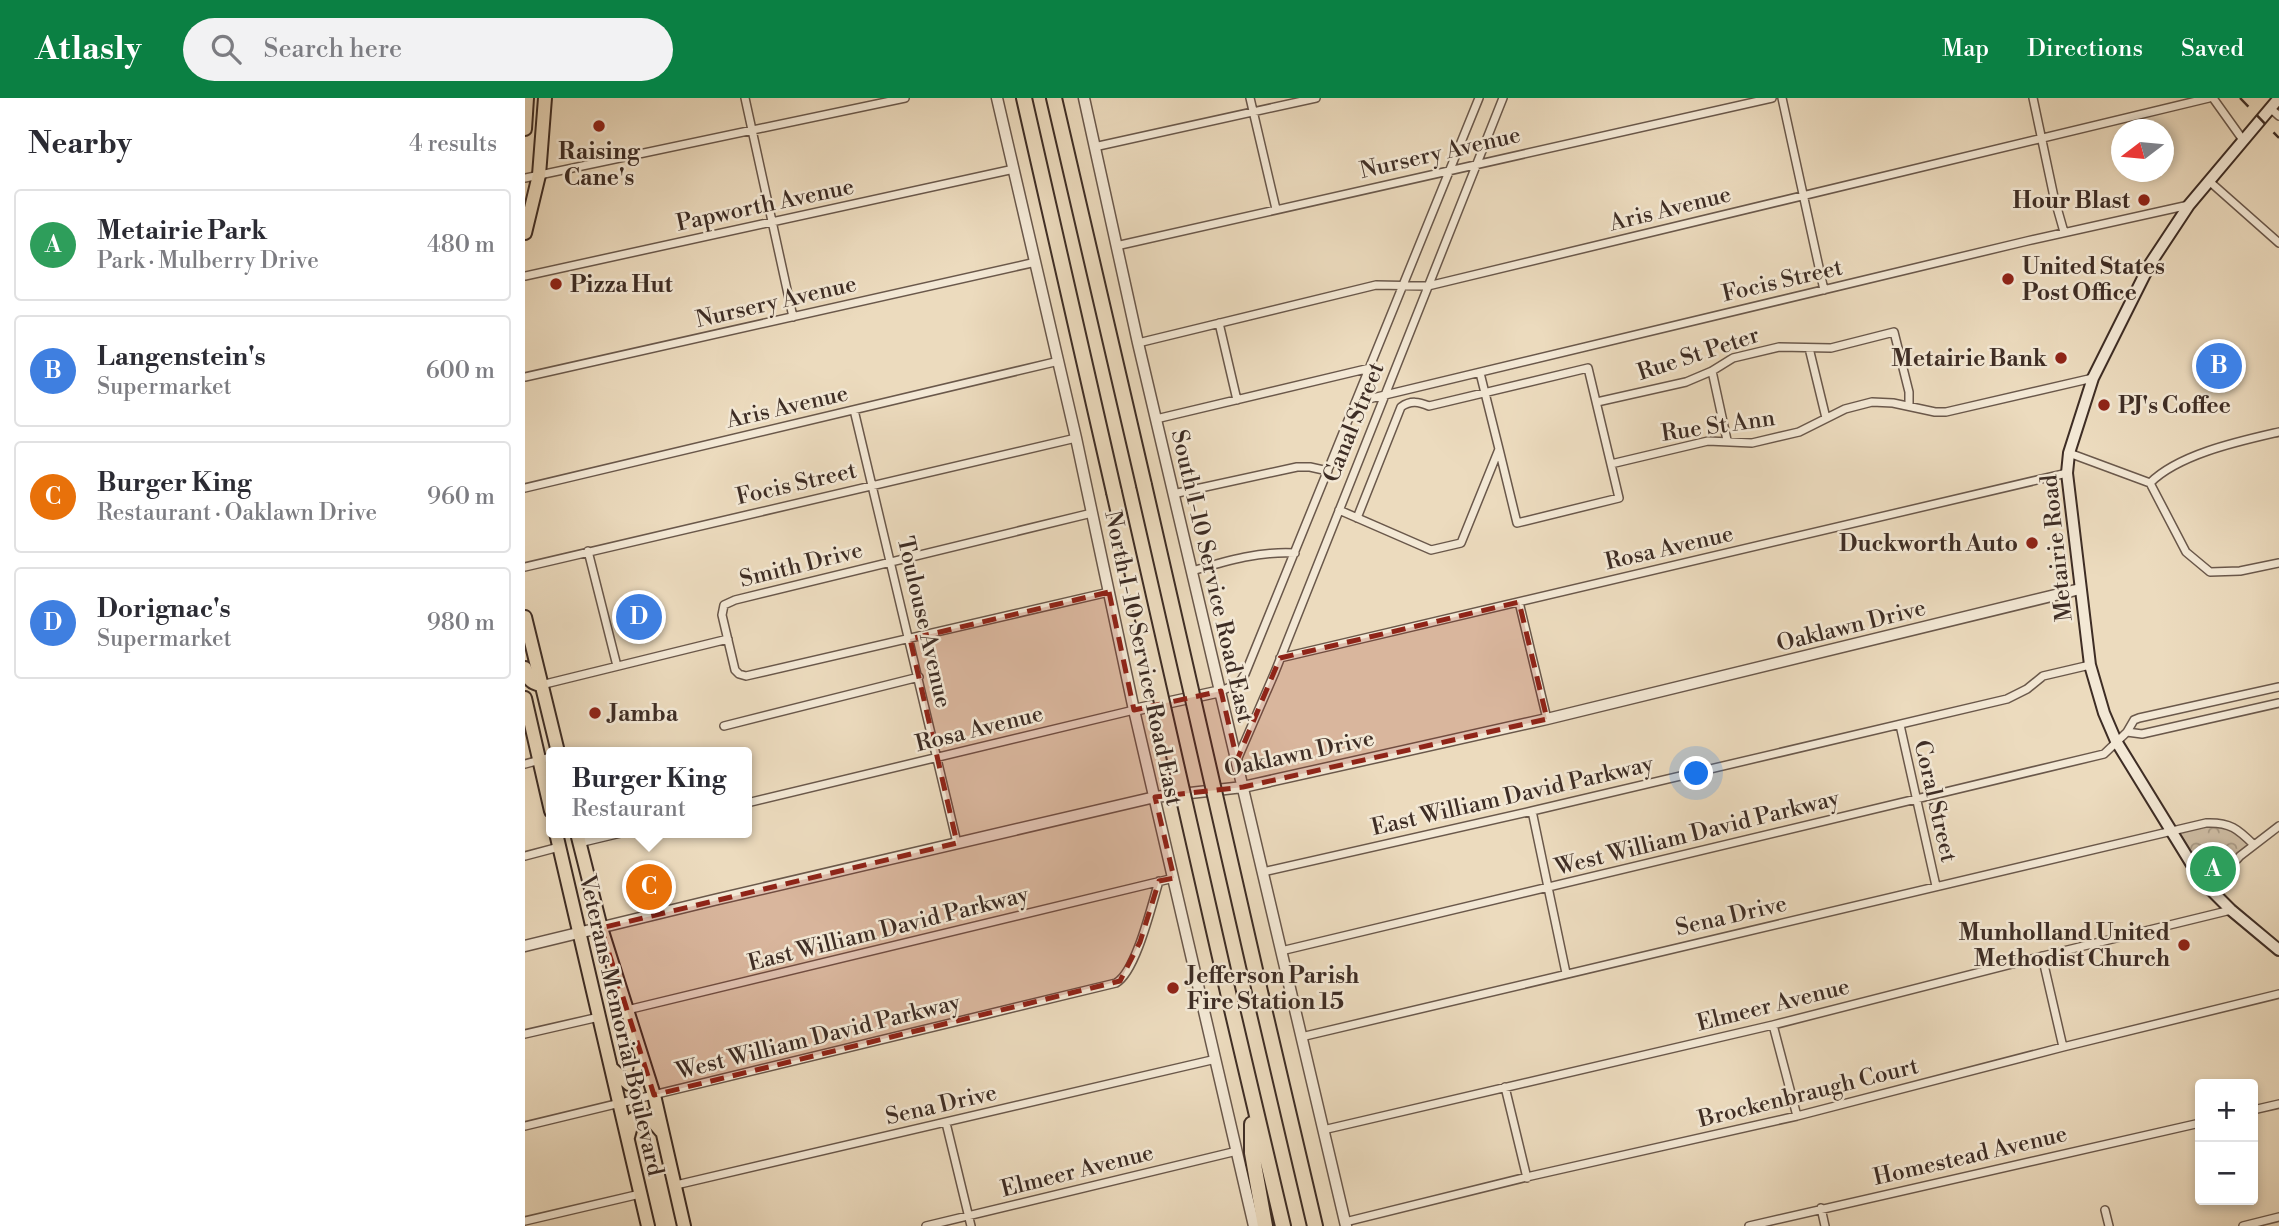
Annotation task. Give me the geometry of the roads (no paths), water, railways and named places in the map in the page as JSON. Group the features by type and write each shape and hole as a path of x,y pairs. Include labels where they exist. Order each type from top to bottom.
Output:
{"highway":[{"path":"1024,98 1283,1226"},
{"path":"1054,98 1315,1226"},
{"path":"1252,1098 1252,1153 1265,1226"}],"main road":[{"path":"525,129 527,98"},
{"name":"Metairie Road","path":"2279,98 2189,205 2150,264 2093,378 2069,453 2067,473 2090,666 2104,713 2116,741 2202,881 2231,910 2279,950"},
{"path":"525,233 539,175 545,101"},
{"path":"525,617 557,747"},
{"path":"525,668 527,678 532,683 541,685"},
{"path":"525,698 545,759"},
{"name":"Veterans Memorial Boulevard","path":"557,838 648,1226"},
{"name":"Veterans Memorial Boulevard","path":"578,838 601,928 654,1095 684,1226"},
{"path":"611,1068 626,1083 633,1083 639,1077 642,1060"},
{"path":"627,1139 633,1119 639,1115 649,1117 664,1134"}],"street":[{"path":"745,98 793,317"},
{"path":"525,178 870,102 905,98"},
{"name":"North I-10 Service Road East","path":"997,98 1059,361 1134,710 1254,1226"},
{"name":"South I-10 Service Road East","path":"1084,98 1173,494 1345,1224"},
{"path":"1250,98 1276,209"},
{"path":"1094,147 1316,98"},
{"name":"Canal Street","path":"1221,691 1239,684 1245,674 1479,98"},
{"name":"Canal Street","path":"1237,760 1503,98"},
{"name":"Nursery Avenue","path":"1116,246 1772,98"},
{"path":"1782,98 1824,290"},
{"path":"2033,98 2064,232"},
{"path":"2211,98 2243,140"},
{"name":"Aris Avenue","path":"1138,343 1375,285 1428,286 2211,98"},
{"path":"2270,108 2279,116"},
{"name":"Papworth Avenue","path":"525,276 1014,169"},
{"path":"2209,180 2279,243"},
{"name":"Focis Street","path":"1356,401 2064,232 2189,205"},
{"name":"Nursery Avenue","path":"525,377 1036,262"},
{"path":"1219,323 1237,400"},
{"name":"Rue St Peter","path":"1597,402 1686,382 1733,358 1779,347 1831,348 1894,332 1909,392 1909,405"},
{"path":"1809,348 1826,418"},
{"name":"Aris Avenue","path":"525,488 1059,361"},
{"path":"1156,419 1370,368"},
{"path":"1357,518 1401,407 1412,402 1429,406 1485,393 1588,368 1619,498 1517,523 1499,449 1485,393 1480,373"},
{"path":"1712,371 1727,440"},
{"name":"Rue St Ann","path":"1611,464 1708,441 1752,443 1800,432 1845,409 1872,402 1946,412 2093,378"},
{"name":"Toulouse Avenue","path":"854,410 957,843"},
{"path":"2150,483 2158,475 2185,461 2219,448 2279,432"},
{"name":"Focis Street","path":"525,567 1076,438"},
{"path":"1339,510 1431,550 1461,543 1499,449"},
{"path":"2069,453 2150,483 2186,552 2210,572 2240,571 2279,563"},
{"path":"1173,494 1297,467 1328,471"},
{"name":"Rosa Avenue","path":"1280,658 2067,473"},
{"name":"Smith Drive","path":"728,639 722,615 725,605 735,600 1092,513"},
{"path":"588,551 617,666"},
{"path":"1192,571 1247,555 1294,553"},
{"name":"Oaklawn Drive","path":"525,946 1154,797 1243,787 1547,719 2080,589"},
{"path":"541,685 728,639 735,670 746,676 1109,592"},
{"path":"1520,602 1547,719"},
{"name":"East William David Parkway","path":"1263,872 2007,699 2043,676 2090,666"},
{"path":"724,726 919,677"},
{"name":"West William David Parkway","path":"1281,951 2104,754 2127,732 2129,725 2139,718 2279,687"},
{"name":"Rosa Avenue","path":"752,802 1221,691"},
{"path":"2127,732 2142,734 2279,703"},
{"name":"Coral Street","path":"1899,725 1936,886"},
{"path":"525,764 545,759"},
{"path":"1532,811 1566,973"},
{"name":"Sena Drive","path":"1301,1037 2218,822 2237,828 2254,845"},
{"path":"2210,890 2240,856 2279,826"},
{"path":"525,856 559,847"},
{"path":"1159,881 1174,878"},
{"name":"East William David Parkway","path":"627,1010 1159,881"},
{"name":"West William David Parkway","path":"525,1126 1120,981 1125,976 1140,942 1159,881"},
{"name":"Elmeer Avenue","path":"1323,1130 1773,1025 2231,910"},
{"path":"2042,956 2063,1047"},
{"name":"Brockenbraugh Court","path":"1345,1224 1527,1178 1797,1116 2279,994"},
{"path":"525,1034 599,1017"},
{"path":"1773,1025 1797,1116"},
{"name":"Sena Drive","path":"676,1185 1216,1059"},
{"path":"1505,1087 1527,1178"},
{"path":"2258,1109 2279,1104"},
{"path":"946,1123 971,1226"},
{"name":"Homestead Avenue","path":"1749,1226 2195,1123"},
{"name":"Elmeer Avenue","path":"926,1226 1237,1151"},
{"path":"525,1221 641,1194"},
{"path":"1821,1208 1825,1226"},
{"path":"2105,1210 2109,1226"},
{"path":"2243,1226 2279,1217"}],"railway":[{"path":"2240,98 2279,138"}],"place":[{"name":"Raising Cane's","path":"599,126"},
{"name":"Hour Blast","path":"2144,200"},
{"name":"United States Post Office","path":"2008,279"},
{"name":"Pizza Hut","path":"556,284"},
{"name":"Metairie Bank","path":"2061,358"},
{"name":"Langenstein's","path":"2219,366"},
{"name":"PJ's Coffee","path":"2104,405"},
{"name":"Duckworth Auto","path":"2032,543"},
{"name":"Dorignac's","path":"639,617"},
{"name":"Jamba","path":"595,713"},
{"name":"Metairie Park","path":"2213,869"},
{"name":"Burger King","path":"649,887"},
{"name":"Munholland United Methodist Church","path":"2184,945"},
{"name":"Jefferson Parish Fire Station 15","path":"1173,988"}]}
